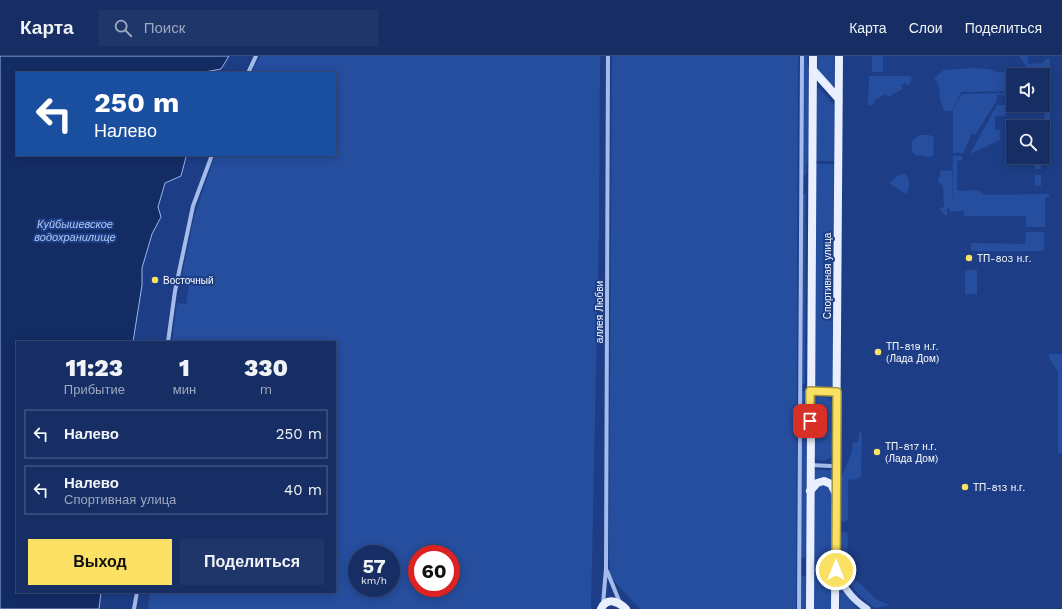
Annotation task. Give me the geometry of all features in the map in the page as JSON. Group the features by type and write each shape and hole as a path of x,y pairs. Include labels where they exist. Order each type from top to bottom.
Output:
{"main road":[{"name":"Спортивная улица","path":"810,609 813,56"},
{"name":"Спортивная улица","path":"835,609 839,56"},
{"path":"813,70 838,98"},
{"path":"810,391 837,392"},
{"path":"810,491 817,483 828,482 833,486 836,496"},
{"path":"836,557 838,569 845,586 858,602 867,609"},
{"path":"602,607 611,601 624,606"}],"street":[{"path":"248,72 256,56"},
{"name":"аллея Любви","path":"602,607 606,568 608,56"},
{"path":"799,609 802,56"},
{"path":"168,341 175,291 193,206 212,156"},
{"path":"810,465 831,466"},
{"name":"аллея Любви","path":"606,568 624,606"},
{"path":"134,609 137,593"}],"shaded area":[{"path":"260,56 600,56 599,227 591,609 148,609 150,593 336,593 336,341 172,341 177,303 186,304 190,277 182,276 194,217 215,156 336,156 336,72 252,72"},
{"path":"612,56 798,56 796,609 641,609 610,576"},
{"path":"803,56 807,56 810,88 809,153 806,175 802,175"},
{"path":"817,56 834,56 834,84 831,85 818,69"},
{"path":"872,56 883,56 883,72 872,72"},
{"path":"1019,56 1028,56 1028,64 1043,63 1046,59 1050,59 1050,68 1027,68"},
{"path":"972,68 1006,72 1006,91 961,92 952,111 945,111 942,106 939,86 934,78 944,70"},
{"path":"869,76 910,76 912,79 908,86 906,83 901,85 903,89 888,97 886,94 874,100 874,103 871,106 868,105"},
{"path":"817,88 820,89 834,105 834,161 816,161"},
{"path":"1006,93 1006,95 997,95 997,100 975,135 972,133 963,153 953,153 953,109 962,94"},
{"path":"997,105 1005,105 1005,116 995,116 995,130 1000,130 1000,140 970,154"},
{"path":"1044,112 1050,112 1050,120 1044,120"},
{"path":"919,135 929,135 934,137 933,156 929,157 915,155 912,151 912,141"},
{"path":"953,156 962,156 962,160 957,161 957,191 977,190 986,195 1049,194 1049,197 1045,197 1045,227 1026,227 1026,216 964,216 964,211 952,211"},
{"path":"816,164 834,164 833,384 830,388 816,388 815,385"},
{"path":"1035,164 1041,164 1041,169 1035,169"},
{"path":"941,170 952,171 952,213 947,207 947,215 944,215 939,208 944,207 943,186 938,181"},
{"path":"905,174 908,178 909,184 909,189 906,194 889,183 898,175"},
{"path":"1035,175 1041,175 1041,186 1035,186"},
{"path":"803,194 806,194 805,384 802,384"},
{"path":"1026,232 1044,232 1044,251 971,251 971,243 1025,244"},
{"path":"965,270 977,270 977,294 965,294"},
{"path":"1049,354 1062,354 1062,453 1058,453 1058,372 1049,358"},
{"path":"801,391 806,391 807,551 805,558 801,558"},
{"path":"818,397 830,398 833,404 832,453 828,459 822,461 817,460 814,456 815,401"},
{"path":"859,432 862,433 861,476 858,479 848,480 848,520 843,522 840,520 841,478 852,452 853,442 858,442"},
{"path":"814,470 832,470 832,481 824,477 814,480"},
{"path":"823,485 828,487 832,495 831,609 814,609 814,492 818,486"},
{"path":"842,532 846,532 848,534 847,571 877,600 890,605 875,608 860,595 842,572 839,563 839,555 840,534"},
{"path":"801,576 806,576 806,609 801,609"},
{"path":"839,586 858,609 840,609"}],"water":[{"name":"Куйбышевское водохранилище","path":"0,56 229,56 221,69 204,72 16,72 16,156 186,157 181,176 165,183 158,207 161,217 152,234 142,268 142,285 133,341 16,341 16,593 101,593 99,609 0,609"}],"place":[{"name":"ТП-803 н.г.","path":"969,258"},
{"name":"Восточный","path":"155,280"},
{"name":"ТП-819 н.г. (Лада Дом)","path":"878,352"},
{"name":"ТП-817 н.г. (Лада Дом)","path":"877,452"},
{"name":"ТП-813 н.г.","path":"965,487"}],"route":[{"path":"810,421 810,391 837,392 836,570"}]}
